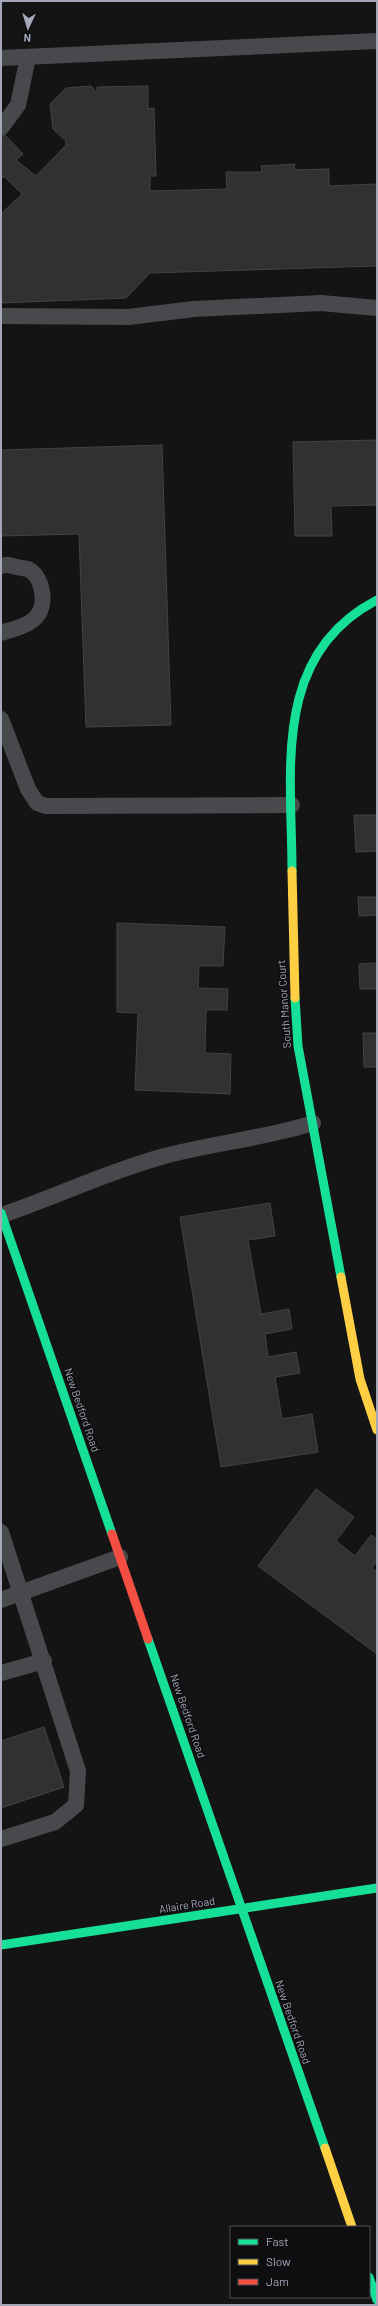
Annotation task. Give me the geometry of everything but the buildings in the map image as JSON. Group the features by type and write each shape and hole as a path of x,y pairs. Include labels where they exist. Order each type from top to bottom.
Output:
{"street":[{"name":"South Manor Court","path":"377,600 364,606 333,631 320,648 310,666 298,699 291,745 293,994 298,1046 360,1379 372,1419 377,1430"},
{"name":"New Bedford Road","path":"1,1214 352,2226"},
{"name":"Allaire Road","path":"1,1945 377,1888"},
{"path":"370,2280 377,2300"}],"lane":[{"path":"1,58 377,41"},
{"path":"1,128 18,105 28,57"},
{"path":"1,316 128,317 194,309 321,303 377,308"},
{"path":"1,566 6,564 29,570 40,582 42,597 41,610 36,617 19,627 1,633"},
{"path":"1,719 28,789 36,803 46,806 292,806"},
{"path":"1,1214 45,1200 97,1178 162,1157 280,1134 312,1123"},
{"path":"1,1532 22,1592 78,1771 76,1805 55,1822 1,1839"},
{"path":"1,1600 120,1557"},
{"path":"1,1673 44,1661"}],"traffic: fast":[{"path":"292,871 290,794 291,756 295,719 304,684 319,651 343,623 377,600"},
{"path":"295,998 298,1046 341,1277"},
{"path":"1,1213 112,1534"},
{"path":"148,1639 325,2148"},
{"path":"1,1945 377,1888"},
{"path":"370,2280 377,2300"}],"traffic: slow":[{"path":"292,871 295,998"},
{"path":"341,1277 360,1379 377,1430"},
{"path":"325,2148 352,2226"}],"traffic: jam":[{"path":"112,1534 148,1639"}]}
